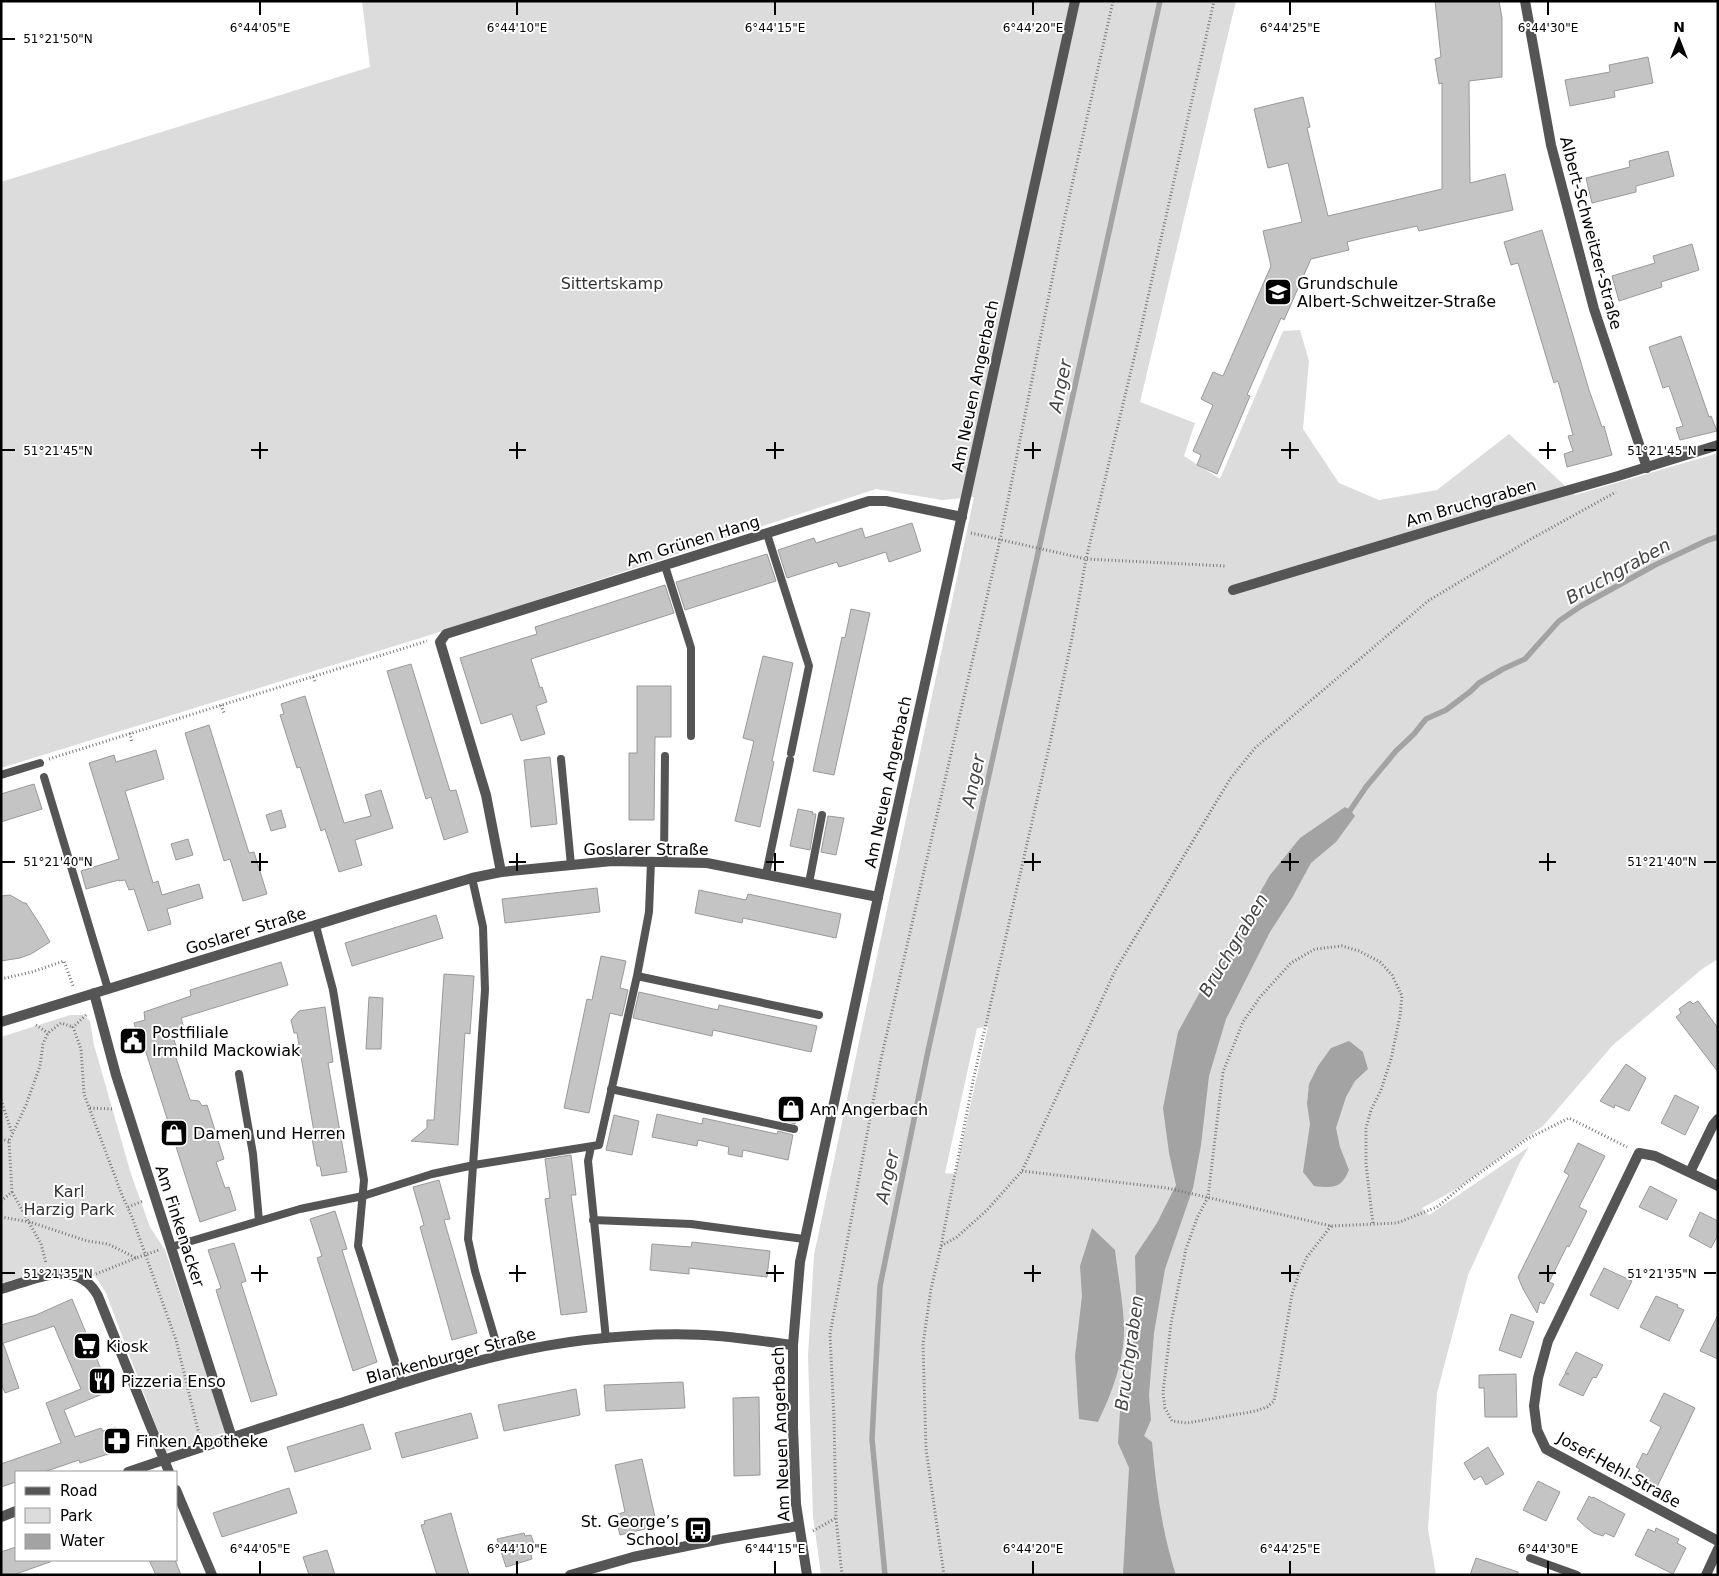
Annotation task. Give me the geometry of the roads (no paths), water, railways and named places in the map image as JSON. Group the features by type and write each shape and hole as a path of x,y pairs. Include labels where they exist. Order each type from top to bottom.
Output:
{"street":[{"name":"Am Neuen Angerbach","path":"807,1575 799,1531 792,1428 793,1344 800,1262 958,530 1075,1"},
{"name":"Albert-Schweitzer-Straße","path":"1525,1 1551,145 1594,309 1647,468"},
{"name":"Am Bruchgraben","path":"1233,590 1484,514 1647,468 1718,445"},
{"name":"Am Grünen Hang","path":"501,872 486,795 440,642 446,634 869,501 886,501 962,517"},
{"name":"Goslarer Straße","path":"1,1022 472,878 501,872 612,861 707,863 878,897"},
{"name":"Am Finkenacker","path":"94,993 116,1075 232,1438"},
{"path":"1718,1119 1713,1125 1690,1172 1718,1186"},
{"name":"Josef-Hehl-Straße","path":"1690,1172 1655,1156 1639,1153 1548,1341 1538,1378 1534,1406 1537,1430 1546,1449 1718,1541"},
{"path":"1,1289 50,1275 70,1273 84,1279 93,1286 169,1471"},
{"name":"Blankenburger Straße","path":"131,1471 402,1383 500,1356 541,1347 651,1335 716,1336 793,1344"},
{"path":"178,1495 212,1575"},
{"path":"1,1517 15,1511"},
{"path":"570,1575 633,1557 721,1539 799,1531"},
{"path":"1706,1575 1718,1549"}],"lane":[{"path":"766,534 809,666 766,874"},
{"path":"666,566 691,648 691,736"},
{"path":"664,756 664,861"},
{"path":"561,758 571,865"},
{"path":"1,775 40,763"},
{"path":"44,778 108,989"},
{"path":"809,883 822,815"},
{"path":"171,1247 300,1209 363,1196 432,1174 474,1165 599,1145 637,976 649,912 651,861"},
{"path":"472,878 483,927 485,990 468,1239 475,1271 500,1356"},
{"path":"316,926 333,990 364,1180 358,1246 402,1383"},
{"path":"637,976 819,1015"},
{"path":"239,1074 253,1154 259,1221"},
{"path":"611,1089 794,1130"},
{"path":"590,1147 588,1161 606,1339"},
{"path":"593,1220 691,1224 804,1239"},
{"path":"1530,1558 1577,1575"}],"water":[{"path":"1345,807 1355,816 1336,842 1311,863 1292,898 1270,932 1226,1019 1209,1076 1201,1145 1193,1188 1165,1269 1154,1333 1149,1395 1151,1420 1144,1436 1152,1442 1160,1509 1176,1575 1123,1575 1129,1468 1118,1443 1120,1411 1129,1384 1135,1318 1135,1256 1157,1223 1176,1185 1169,1153 1163,1108 1178,1032 1206,981 1270,875 1300,838"},
{"path":"1349,1041 1363,1052 1368,1069 1355,1081 1346,1097 1336,1128 1340,1147 1349,1170 1343,1181 1336,1186 1314,1186 1303,1172 1310,1124 1307,1104 1309,1084 1318,1066 1331,1048"},
{"path":"1092,1228 1115,1250 1124,1326 1124,1338 1117,1376 1098,1422 1079,1419 1075,1356 1082,1296 1080,1266"}],"waterway":[{"name":"Anger","path":"885,1575 872,1439 880,1286 928,1051 1160,1"},
{"name":"Bruchgraben","path":"1347,815 1366,787 1426,719 1446,710 1479,683 1525,659 1559,621 1581,606 1655,565 1718,537"}],"place":[{"name":"Grundschule Albert-Schweitzer-Straße","path":"1278,292"},
{"name":"Postfiliale Irmhild Mackowiak","path":"133,1041"},
{"name":"Am Angerbach","path":"791,1109"},
{"name":"Damen und Herren","path":"174,1133"},
{"name":"Kiosk","path":"87,1346"},
{"name":"Pizzeria Enso","path":"102,1381"},
{"name":"Finken Apotheke","path":"117,1441"},
{"name":"St. George’s School","path":"698,1530"}],"park label":[{"name":"Sittertskamp","path":"612,283"},
{"name":"Karl Harzig Park","path":"69,1200"}]}
